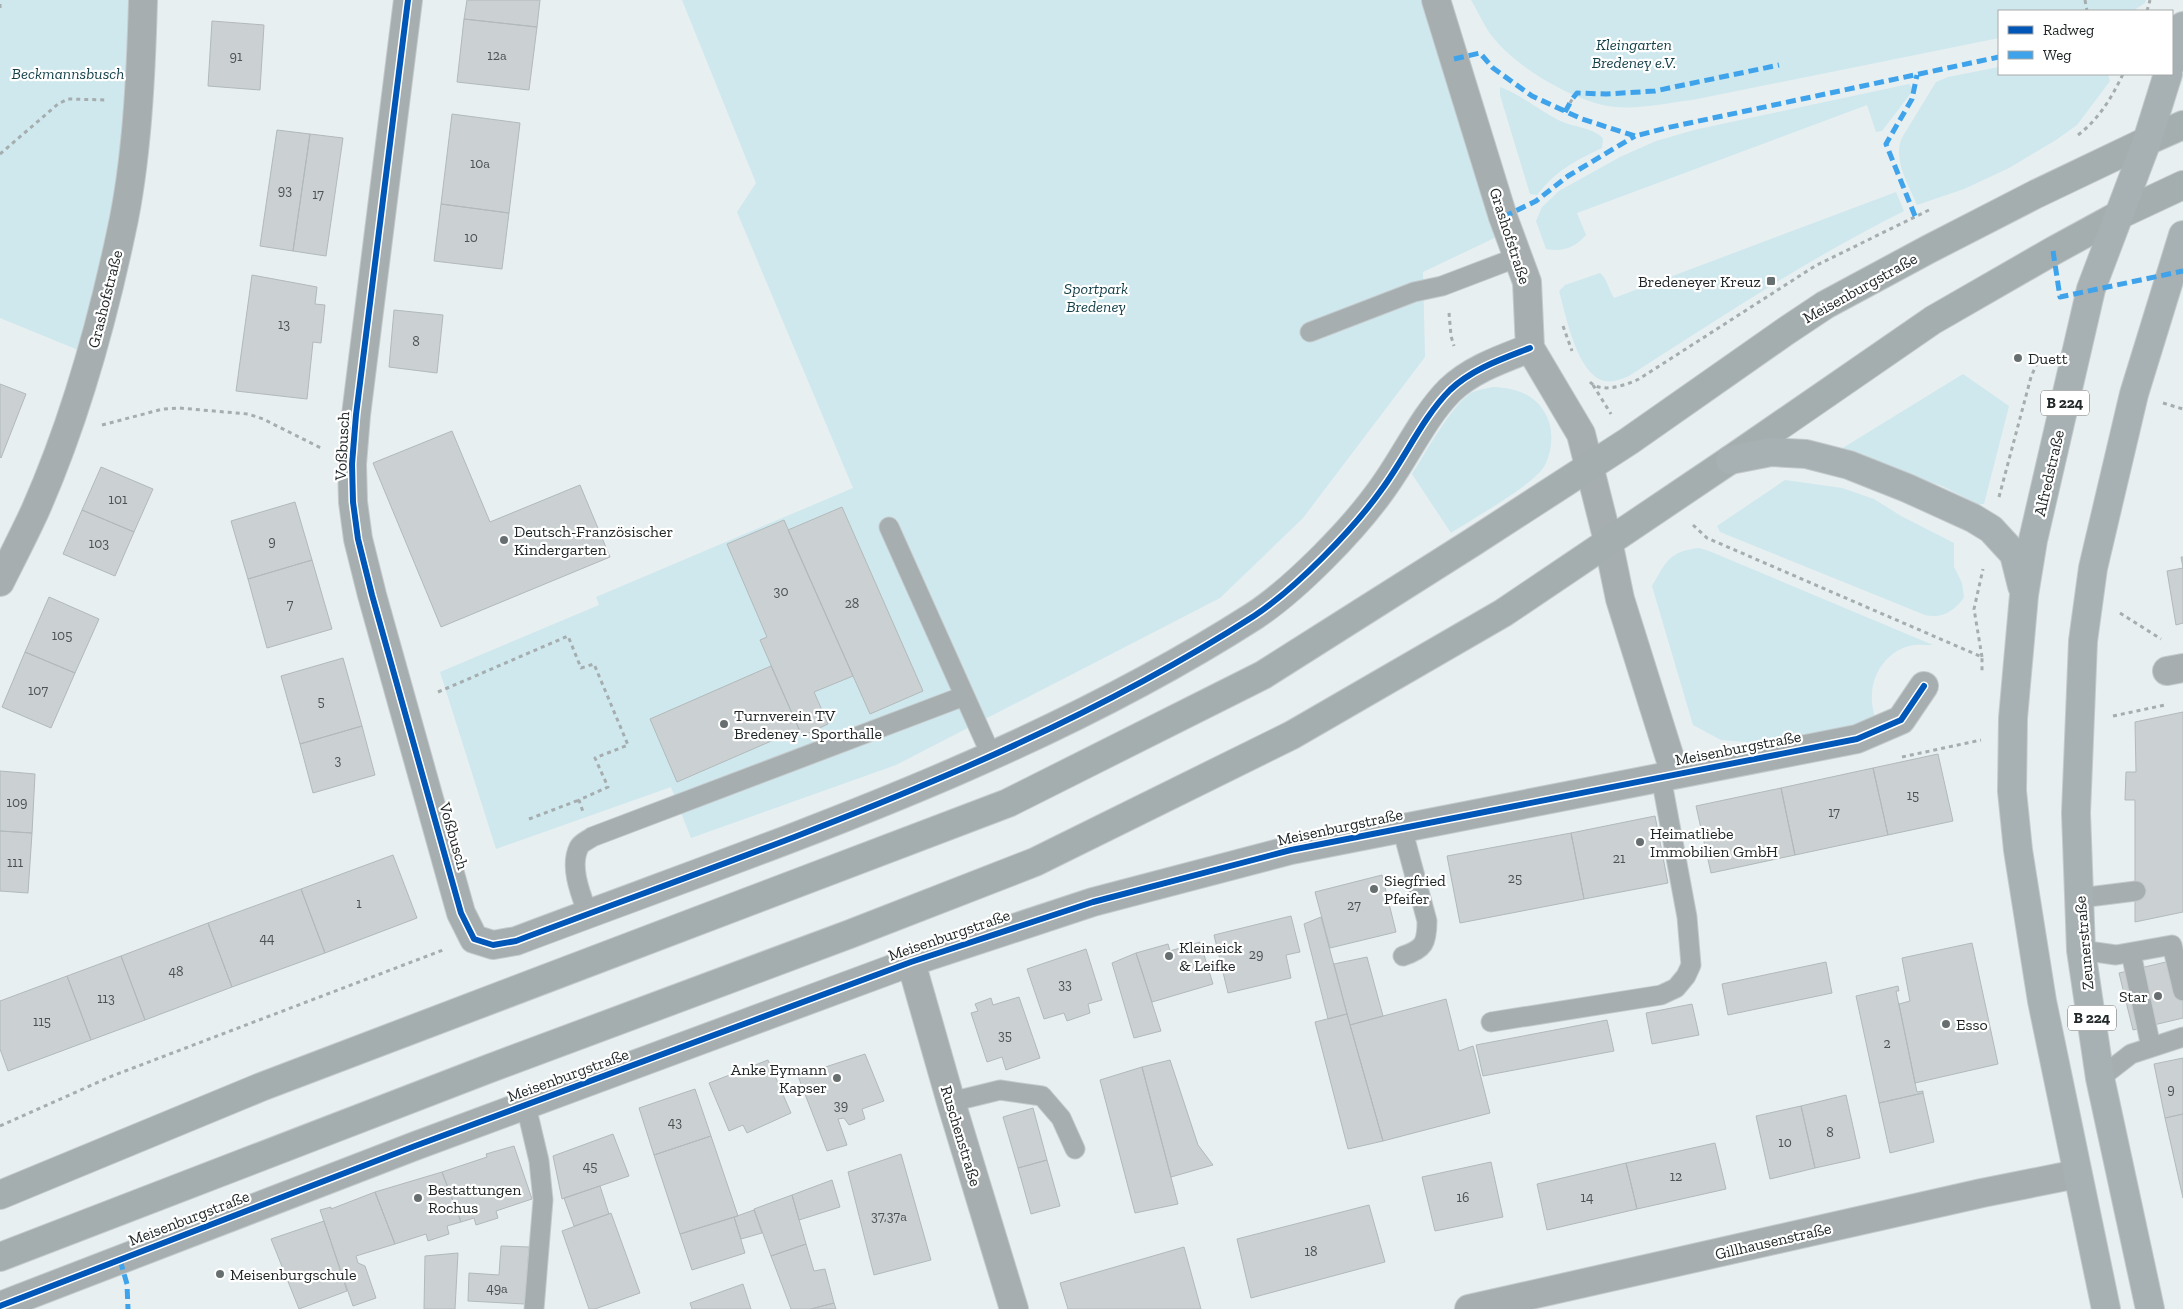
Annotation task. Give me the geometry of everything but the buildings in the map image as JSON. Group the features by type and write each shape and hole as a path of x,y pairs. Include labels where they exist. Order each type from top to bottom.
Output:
{"main road":[{"path":"2173,59 2183,26"},
{"name":"Alfredstraße","path":"2077,1174 2042,1001 2018,850 2012,791 2013,738 2024,595 2033,540 2091,289 2147,140 2168,75"},
{"path":"2147,140 2183,125"},
{"name":"Meisenburgstraße","path":"0,1195 261,1087 1008,804 1263,675 1474,542 1629,441 1825,305 1938,245 2147,140"},
{"path":"2119,215 2183,185"},
{"name":"Meisenburgstraße","path":"0,1257 488,1069 850,934 1035,862 1292,735 1503,613 1933,320 2052,250 2119,215"},
{"name":"B 224","path":"2080,722 2083,641 2093,568 2134,394 2164,291 2183,235"},
{"path":"1730,460 1772,452 1806,454 1849,464 1973,518 1992,529 2014,554 2024,595"},
{"name":"Zeunerstraße","path":"2080,722 2076,813 2081,950 2100,1078 2150,1309"},
{"name":"B 224","path":"2077,1174 2106,1309"}],"street":[{"name":"Grashofstraße","path":"0,582 35,510 65,433 89,361 122,232 132,164 143,0"},
{"name":"Voßbusch","path":"408,0 356,415 352,464 354,502 358,539 372,595 461,913 474,939"},
{"name":"Grashofstraße","path":"1436,0 1503,217 1527,282 1530,348 1565,405 1580,434 1590,466"},
{"path":"474,939 493,945 516,941 879,805 992,757 1164,670 1257,614 1276,599 1321,558 1351,527 1381,491 1438,404 1451,390 1467,376 1497,361 1530,348"},
{"name":"Meisenburgstraße","path":"1590,466 1620,600 1668,776"},
{"name":"Meisenburgstraße","path":"0,1306 911,962 1093,902 1291,850 1857,740 1901,720 1924,686"},
{"name":"Ruschenstraße","path":"911,962 950,1102 1014,1309"},
{"name":"Gillhausenstraße","path":"1469,1309 1982,1193 2077,1174"}],"lane":[{"path":"1310,332 1414,292 1442,286 1518,257"},
{"path":"889,527 992,757"},
{"path":"588,914 579,889 575,864 580,846 592,837 964,696"},
{"path":"1491,1022 1661,994 1676,988 1686,976 1691,965 1687,917 1668,776"},
{"path":"1402,828 1427,921 1427,937 1419,950 1403,956"},
{"path":"2080,898 2136,891"},
{"path":"2081,950 2116,955 2178,944 2183,991"},
{"path":"2130,953 2151,1047"},
{"path":"2100,1078 2131,1054 2183,1037"},
{"path":"950,1102 1000,1090 1042,1096 1060,1118 1074,1149"},
{"path":"526,1106 539,1161 543,1200 534,1309"}],"path":[{"path":"0,0 0,8"},
{"path":"1570,103 1573,98"},
{"path":"0,154 58,104 68,100 137,101"},
{"path":"1593,385 1622,387 1639,379 1815,266 1932,208"},
{"path":"1442,286 1448,299 1451,336 1467,376"},
{"path":"1562,322 1573,355"},
{"path":"1982,681 1982,657 1974,609 1992,529 2031,377 2041,353"},
{"path":"1588,380 1629,441"},
{"path":"65,433 164,409 179,408 248,414 263,419 352,464"},
{"path":"1668,500 1707,538 1982,657"},
{"path":"438,692 568,636 581,668 594,664 628,745 595,758 608,787 529,819"},
{"path":"2080,722 2167,704"},
{"path":"1980,730 1980,740"},
{"path":"579,800 592,837"},
{"path":"0,1126 112,1076 474,939"}],"green space":[{"name":"Beckmannsbusch","path":"0,0 139,0 136,81 88,354 0,318"},
{"name":"Sportpark Bredeney","path":"682,0 1431,0 1507,232 1423,272 1425,357 1303,518 1220,598 896,765 691,838 671,787 496,849 440,672 599,605 596,597 853,488 737,212 756,183"},
{"name":"Kleingarten Bredeney e.V.","path":"1471,0 2146,0 2145,3 2134,10 1998,10 1998,38 1692,100 1625,107 1616,107 1585,100 1552,84 1507,53 1486,27"},
{"path":"1998,67 1998,75 2108,75 2110,81 2077,125 2056,140 2009,168 1964,189 1917,205 1902,171 1899,153 1900,144 1936,82 1948,77"},
{"path":"1909,84 1912,87 1911,93 1882,131 1876,132 1867,105 1577,213 1586,235 1568,248 1546,249 1536,221 1542,207 1559,191 1620,157 1656,141 1694,130"},
{"path":"1500,87 1555,118 1598,134 1603,138 1602,148 1566,167 1544,186 1537,195 1530,194 1500,95"},
{"path":"1896,192 1904,211 1868,229 1799,269 1629,376 1614,381 1602,380 1592,373 1583,362 1570,332 1559,291 1565,285 1600,273 1614,298"},
{"path":"1963,374 2009,406 1984,504 1977,504 1942,486 1912,476 1862,454 1841,449"},
{"path":"1493,387 1516,390 1529,396 1540,406 1550,425 1551,445 1548,459 1539,473 1516,492 1451,533 1412,474 1453,410 1473,392"},
{"path":"1785,480 1842,488 1874,499 1901,516 1954,543 1954,567 1962,583 1964,597 1948,613 1937,616 1925,615 1720,532 1717,526"},
{"path":"1699,548 1933,645 1915,645 1901,649 1883,664 1878,671 1873,687 1872,701 1876,722 1760,743 1721,740 1693,725 1652,586 1665,564 1674,555"}],"marked path":[{"path":"1454,59 1480,53 1493,68 1532,96 1582,119 1635,136 1998,57"},
{"path":"1573,98 1577,93 1606,94 1655,91 1779,65"},
{"path":"1915,216 1886,144 1912,99 1917,75"},
{"path":"1565,112 1570,103"},
{"path":"1503,217 1536,201 1568,176 1635,136"},
{"path":"2053,251 2060,297 2183,271"},
{"path":"120,1260 127,1284 128,1309"}],"cycle path":[{"path":"408,0 356,415 352,464 353,502 358,539 372,595 461,913 474,939 493,945 516,941 894,798 1078,715 1167,668 1254,616 1287,591 1340,540 1370,505 1431,412 1450,390 1478,370 1530,348"},
{"path":"0,1306 415,1146 911,962 1093,902 1291,850 1857,739 1901,720 1924,686"}],"place":[{"name":"Bredeneyer Kreuz","path":"1771,281"},
{"name":"Duett","path":"2018,358"},
{"name":"Deutsch-Französischer Kindergarten","path":"504,540"},
{"name":"Turnverein TV Bredeney - Sporthalle","path":"724,724"},
{"name":"Heimatliebe Immobilien GmbH","path":"1640,842"},
{"name":"Siegfried Pfeifer","path":"1374,889"},
{"name":"Kleineick & Leifke","path":"1169,956"},
{"name":"Star","path":"2158,996"},
{"name":"Esso","path":"1946,1024"},
{"name":"Anke Eymann Kapser","path":"837,1078"},
{"name":"Bestattungen Rochus","path":"418,1198"},
{"name":"Meisenburgschule","path":"220,1274"}]}
